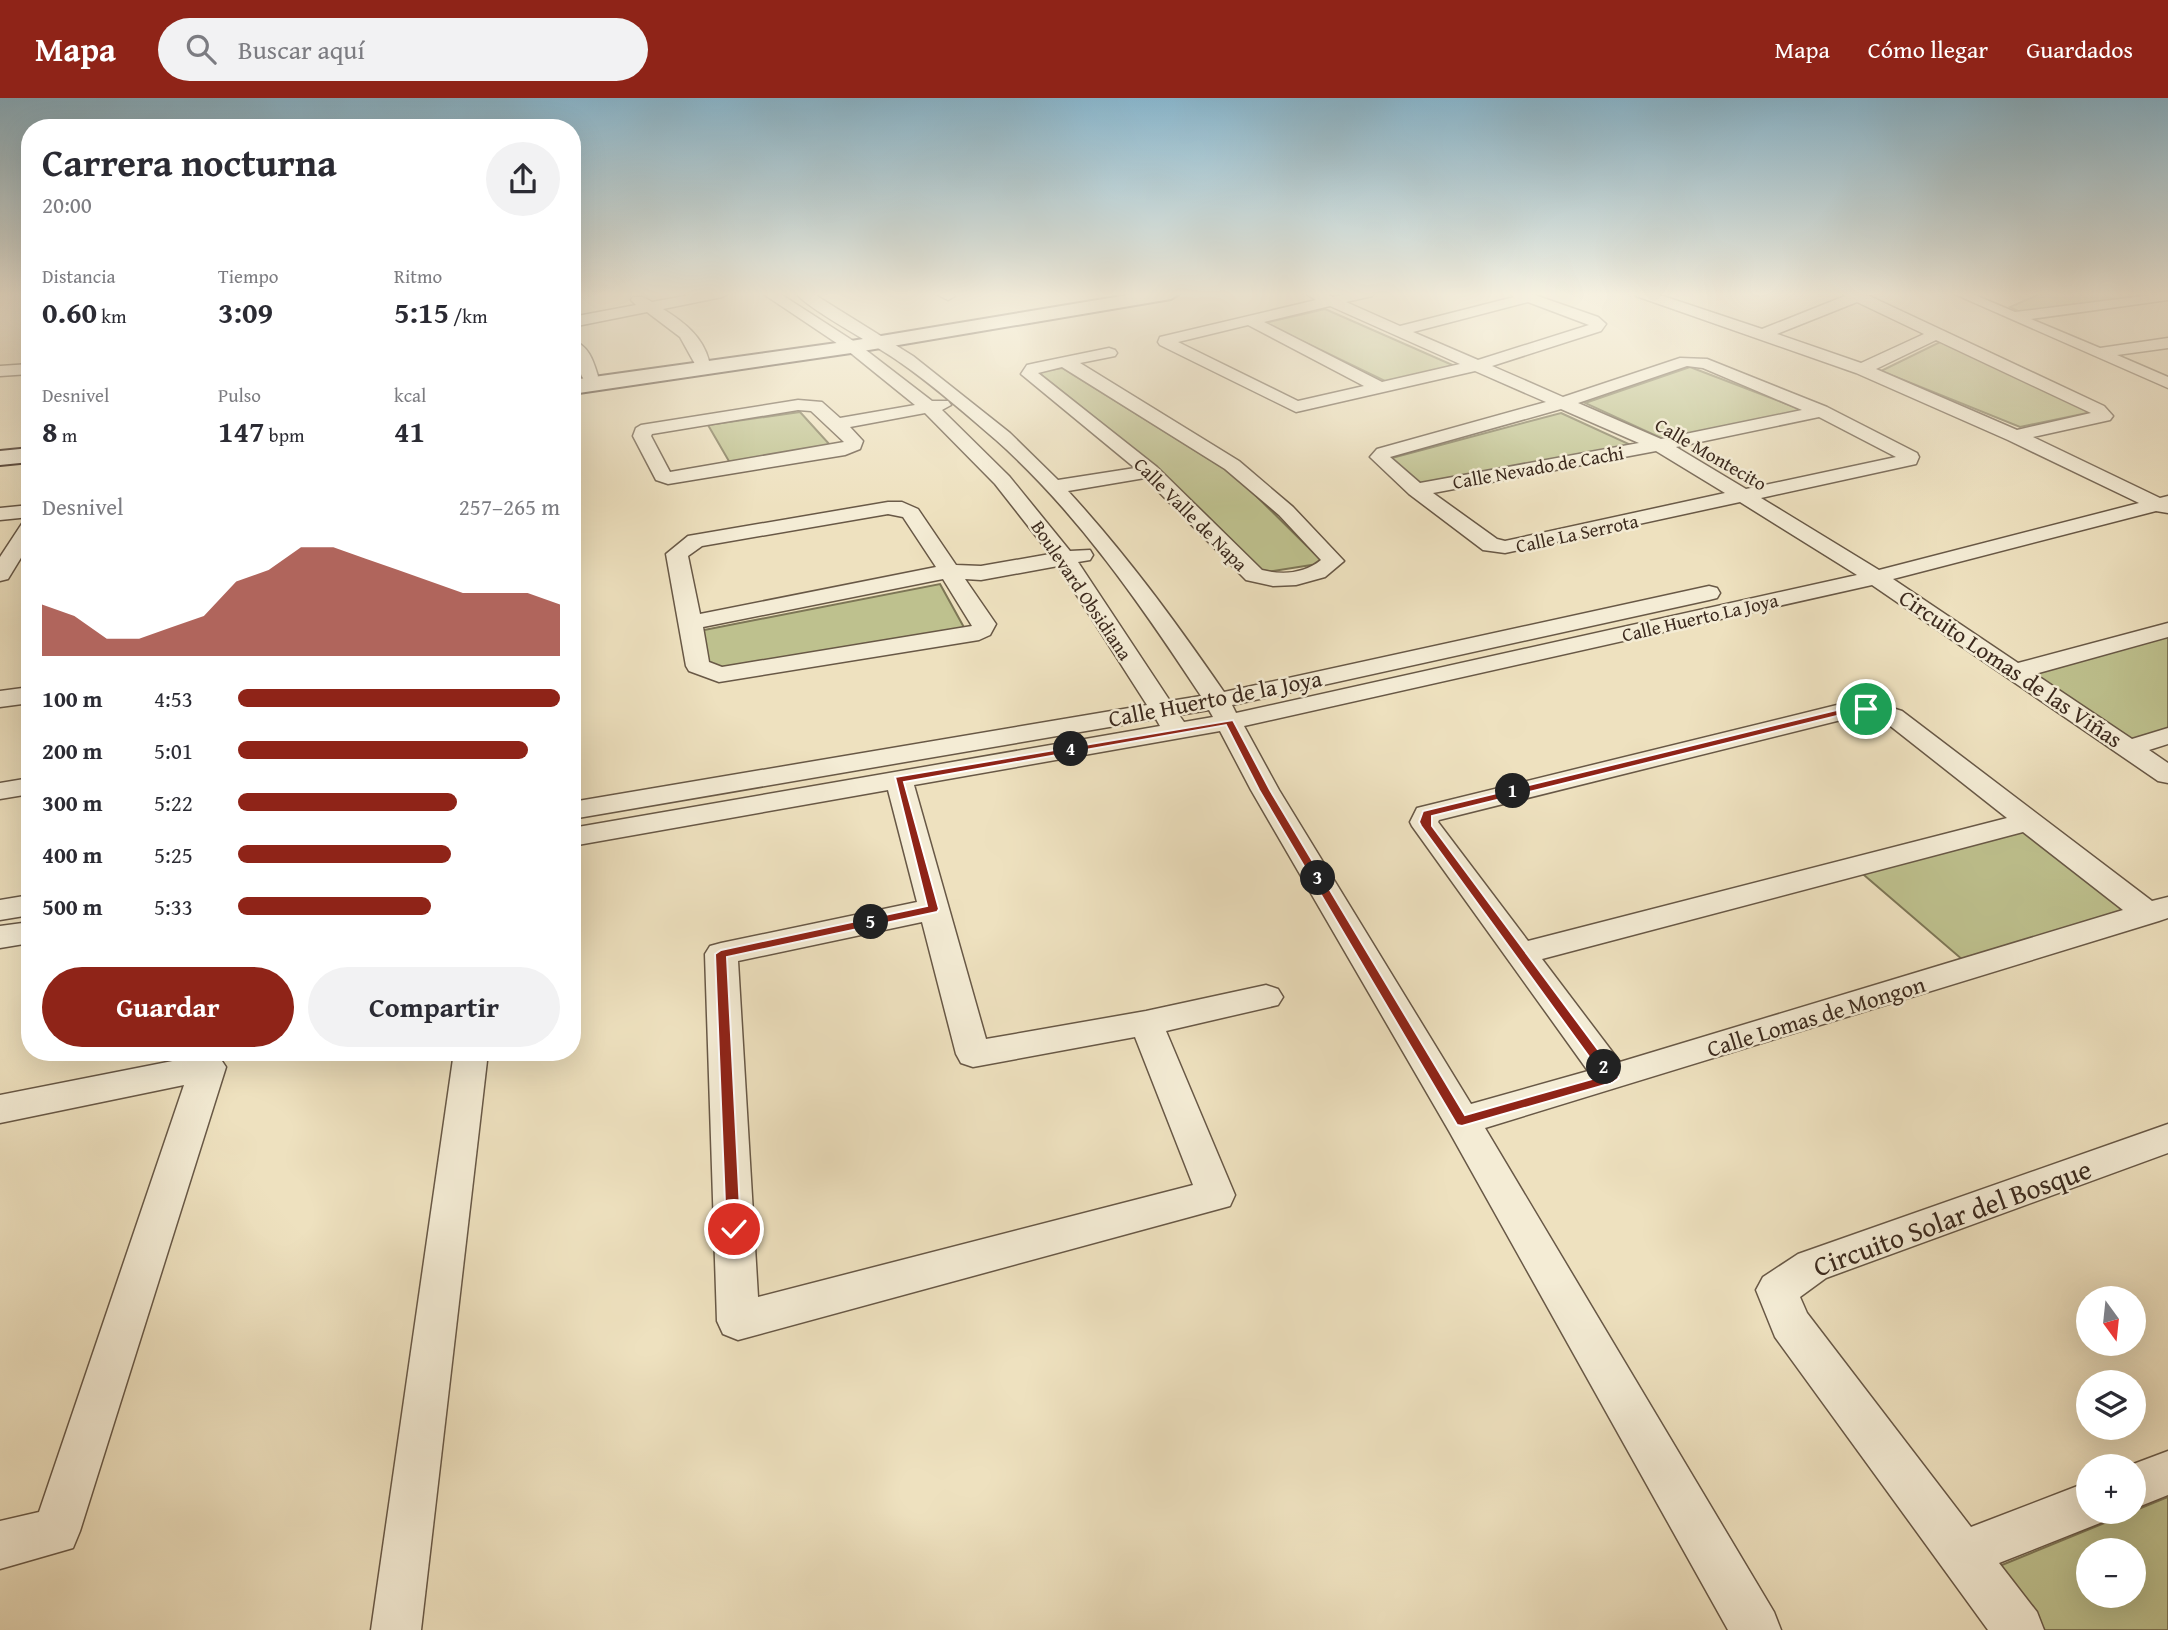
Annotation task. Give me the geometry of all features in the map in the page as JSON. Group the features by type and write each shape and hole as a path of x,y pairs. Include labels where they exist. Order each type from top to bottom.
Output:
{"street":[{"path":"581,380 678,364"},
{"path":"581,380 694,364"},
{"name":"Boulevard Obsidiana","path":"874,364 926,405 992,470 1060,552 1169,720"},
{"name":"Boulevard Obsidiana","path":"913,364 959,399 1049,482 1105,545 1162,619 1223,711 1265,790 1462,1121 1756,1630"},
{"name":"Calle Valle de Napa","path":"1054,364 1032,369 1029,374 1146,467 1254,575 1262,578 1293,578 1321,571 1333,561 1286,511 1232,465 1070,364"},
{"path":"1209,364 1289,406 1304,406 1478,365"},
{"path":"1335,364 1381,388"},
{"path":"1565,402 1676,364"},
{"path":"1708,364 1821,411"},
{"path":"1849,364 2015,436 2135,493"},
{"path":"1862,369 1872,364"},
{"path":"2003,364 2098,410 2104,416 2015,436"},
{"path":"2125,364 2168,383"},
{"name":"Calle Montecito","path":"1478,365 1659,445 1853,562"},
{"path":"0,372 21,370"},
{"path":"833,421 959,399"},
{"name":"Calle La Serrota","path":"1565,402 1384,453 1380,457 1382,462 1416,490 1491,545 1505,547 1909,460 1908,453 1821,411"},
{"path":"797,405 816,406 833,421 854,441 853,445 845,449 678,477 663,476 642,436 642,432 647,429 797,405"},
{"name":"Calle Nevado de Cachi","path":"1416,490 1659,445 1821,411"},
{"path":"0,448 21,445"},
{"path":"0,458 21,456"},
{"path":"1049,482 1146,467"},
{"name":"Calle Huerto La Joya","path":"1853,562 1995,530 2135,493 2166,500"},
{"name":"Calle Huerto La Joya","path":"1223,711 1876,577 2166,500"},
{"path":"894,507 911,513 950,571 984,624 982,631 971,635 719,675 698,666 677,554 696,541 894,507"},
{"path":"0,514 21,512"},
{"path":"3,563 21,538"},
{"path":"690,623 950,571 981,573 1060,552 1105,545"},
{"name":"Circuito Lomas de las Viñas","path":"1853,562 2168,775"},
{"name":"Calle Huerto de la Joya","path":"1223,711 1853,562"},
{"path":"2016,671 2168,630"},
{"path":"0,699 21,696"},
{"path":"1612,1078 1426,826 1424,822 1427,814 1835,713 1866,709 1893,716 2029,821 2158,910"},
{"path":"581,835 899,780 1169,720 1223,711"},
{"name":"Calle Huerto de la Joya","path":"581,810 1169,720"},
{"path":"2129,748 2168,736"},
{"path":"899,780 972,1054 1146,1023 1266,997"},
{"path":"0,791 21,788"},
{"path":"1521,954 2029,821"},
{"path":"0,910 21,906"},
{"path":"933,909 721,954 738,1321 1216,1195 1146,1023"},
{"name":"Calle Lomas de Mongon","path":"1462,1121 1612,1078 2158,910"},
{"path":"0,937 21,934"},
{"path":"396,1630 470,1061"},
{"path":"0,1109 208,1067 56,1531 0,1545"},
{"name":"Circuito Solar del Bosque","path":"2019,1630 1790,1324 1777,1290 1812,1266 2168,1138"},
{"path":"2146,1482 2168,1473"},
{"path":"1962,1554 2076,1510"}],"green space":[{"path":"1351,364 1451,364 1457,367 1389,383"},
{"path":"1894,364 1992,364 2092,412 2020,427 1881,371"},
{"path":"1690,367 1805,411 1663,439 1585,403"},
{"path":"1062,368 1236,476 1324,563 1260,573 1144,457 1038,372"},
{"path":"800,412 831,446 730,463 708,425"},
{"path":"1561,413 1631,445 1420,485 1388,459"},
{"path":"940,584 966,631 709,669 699,631"},
{"path":"2168,634 2168,730 2128,742 2031,674"},
{"path":"2023,827 2128,910 1964,961 1857,869"},
{"path":"2168,1497 2168,1630 2045,1630 1997,1567 2102,1524 2146,1524 2146,1506"}],"route":[{"path":"734,1229 721,954 933,909 899,780 1229,722 1265,790 1462,1121 1612,1078 1426,826 1424,822 1427,814 1433,810 1849,710 1866,709"}]}
